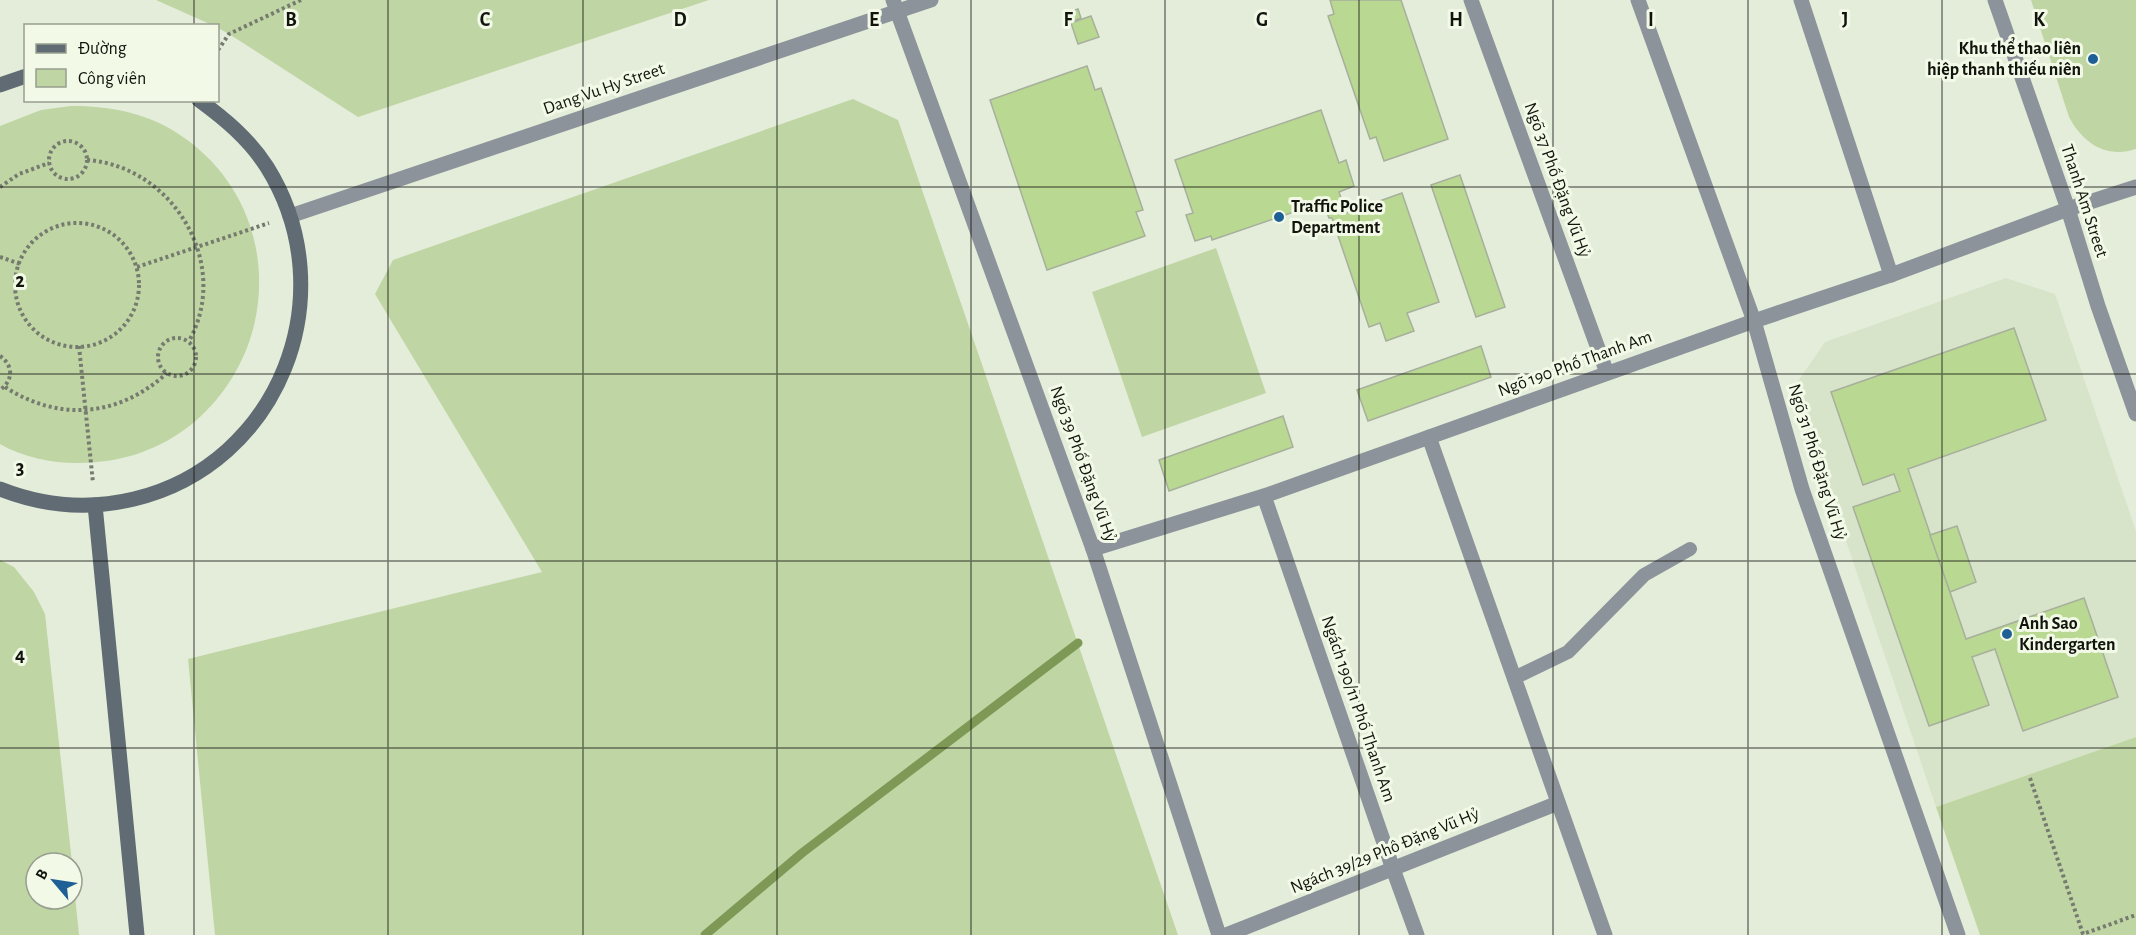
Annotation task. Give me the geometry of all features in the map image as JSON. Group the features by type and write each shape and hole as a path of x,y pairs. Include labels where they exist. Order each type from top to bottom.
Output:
{"main road":[{"path":"0,85 24,77"},
{"path":"0,489 20,497 52,504 119,503 151,495 182,482 210,464 236,443 258,417 280,379 298,326 302,292 300,259 290,216 282,195 266,166 246,140 222,117 202,102"},
{"path":"95,505 137,935"}],"street":[{"name":"Dang Vu Hy Street","path":"290,216 895,6 931,0"},
{"name":"Ngõ 37 Phố Đặng Vũ Hỷ","path":"1471,0 1607,373"},
{"name":"Ngõ 31 Phố Đặng Vũ Hỷ","path":"1638,0 1754,321 1802,489 1958,935"},
{"path":"1801,0 1891,275"},
{"name":"Thanh Am Street","path":"1995,0 2136,414"},
{"name":"Ngõ 39 Phố Đặng Vũ Hỷ","path":"895,6 1093,549 1219,935"},
{"name":"Ngõ 190 Phố Thanh Am","path":"1093,549 1264,496 1754,321 1891,275 2068,209 2136,187"},
{"path":"1429,437 1605,935"},
{"name":"Ngách 190/11 Phố Thanh Am","path":"1264,496 1417,935"},
{"name":"Ngách 39/29 Phô Đặng Vũ Hỷ","path":"1226,935 1558,803"}],"lane":[{"path":"1514,678 1568,652 1644,575 1690,549"}],"path":[{"path":"219,49 229,34 301,0"},
{"path":"67,141 83,148 87,160 83,171 67,179 55,174 49,163 51,151 55,146 67,141"},
{"path":"87,160 120,166 139,174 171,200 183,217 197,247 203,275 199,316 189,341"},
{"path":"0,187 20,174 49,163"},
{"path":"136,267 290,216"},
{"path":"82,223 101,227 118,238 131,254 136,267 138,292 128,320 114,335 94,344 62,345 51,341 41,336 21,311 16,278 27,248 43,233 62,225 82,223"},
{"path":"0,257 20,264"},
{"path":"177,338 189,341 196,351 196,363 193,368 178,376 162,369 158,357 162,346 177,338"},
{"path":"79,346 95,505"},
{"path":"0,356 9,364 10,370 8,382 2,388 36,404 56,408 85,410 117,404 136,396 167,373"},
{"path":"2030,778 2083,934 2136,915"}],"shaded area":[{"name":"Anh Sao Kindergarten","path":"2006,278 2055,294 2136,531 2136,737 1936,807 1794,387 1825,342"}],"green space":[{"path":"156,0 709,0 358,117 219,29 219,24 210,24"},
{"name":"Khu thể thao liên hiệp thanh thiếu niên","path":"2031,0 2136,0 2136,149 2125,152 2105,150 2088,141 2075,126 2069,117"},
{"path":"853,99 898,120 1178,935 215,935 188,659 542,572 375,294 393,260"},
{"path":"71,106 100,107 129,112 157,122 183,137 214,164 237,196 252,231 259,268 258,306 248,344 231,379 206,411 185,430 147,450 120,459 79,463 38,459 0,444 0,126 41,110"},
{"path":"1216,248 1266,393 1142,437 1092,292"},
{"path":"0,560 14,567 34,592 45,614 71,851 24,851 24,911 77,911 79,935 0,935"},
{"path":"2136,737 2136,935 1980,935 1936,807"}],"building":[{"path":"1330,0 1401,0 1448,139 1384,161 1376,137 1370,139 1328,16 1334,14"},
{"path":"1078,9 1081,18 1071,22 1067,13"},
{"path":"1091,16 1099,37 1078,44 1071,23"},
{"path":"1087,66 1095,90 1101,88 1143,210 1136,212 1145,236 1047,270 990,100"},
{"path":"1321,110 1339,163 1346,160 1354,186 1339,192 1346,213 1402,193 1439,302 1407,313 1414,331 1386,341 1380,323 1369,327 1332,218 1329,218 1323,202 1212,240 1211,236 1195,241 1186,215 1193,213 1175,160"},
{"path":"1460,175 1505,307 1476,317 1431,185"},
{"path":"2014,328 2046,420 1908,469 1966,639 2084,598 2118,697 2023,731 1995,649 1972,657 1989,705 1929,726 1853,507 1900,491 1894,474 1863,485 1831,392"},
{"path":"1481,346 1491,377 1368,421 1357,390"},
{"path":"1283,416 1293,447 1169,491 1159,460"},
{"path":"1957,526 1976,582 1950,592 1930,535"}],"waterway":[{"path":"705,935 802,853 1078,643"}],"place":[{"name":"Khu thể thao liên hiệp thanh thiếu niên","path":"2093,59"},
{"name":"Traffic Police Department","path":"1279,217"},
{"name":"Anh Sao Kindergarten","path":"2007,634"}]}
